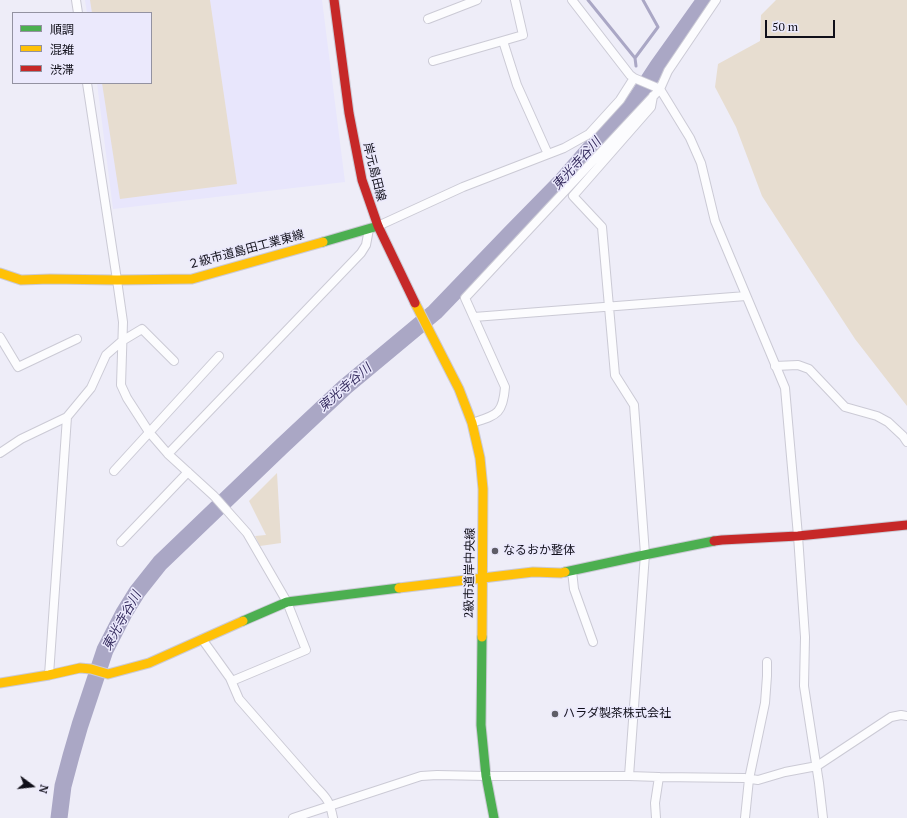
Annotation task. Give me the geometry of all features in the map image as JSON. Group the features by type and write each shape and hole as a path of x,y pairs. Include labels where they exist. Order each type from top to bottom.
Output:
{"street":[{"path":"76,0 78,12"},
{"name":"岸元島田線","path":"334,0 349,113 373,228 433,337"},
{"path":"428,19 477,0"},
{"path":"433,61 523,35 515,0"},
{"path":"572,0 630,75 660,89 690,138 701,163 715,221 785,388 805,637 804,686 817,766 823,818"},
{"path":"472,423 493,416 500,410 504,399 505,387 465,298 660,89 668,71 716,0"},
{"path":"503,41 517,85 548,154"},
{"path":"168,454 361,253 373,228 463,187 564,148 589,134 620,100 634,78"},
{"path":"87,84 123,322 121,384 127,398 149,432 168,454 214,496 247,533 287,602 306,650 232,681"},
{"path":"629,776 645,554 634,405 615,375 602,227 573,196 651,107 653,96"},
{"name":"２級市道島田工業東線","path":"0,273 20,280 192,279 373,228"},
{"path":"474,317 746,296"},
{"path":"0,453 21,439 67,417 91,388 106,355 122,341 142,330 174,361"},
{"path":"0,337 18,367 77,339"},
{"name":"2級市道岸中央線","path":"433,337 459,389 472,423 480,458 483,489 481,725 486,776 494,818"},
{"path":"114,471 219,356"},
{"path":"775,366 798,365 809,369 845,407 878,416 888,422 903,436 907,442"},
{"path":"49,675 67,417"},
{"path":"121,542 188,472"},
{"path":"0,683 80,668 91,669 108,674 148,663 287,602 533,572 561,573 645,554 722,540 798,536 907,526"},
{"path":"572,571 574,589 593,642"},
{"path":"202,639 232,681 239,700 316,787 325,795 333,818"},
{"path":"745,818 749,779 765,703 767,662"},
{"path":"293,818 421,776 629,776 744,778 758,780 785,772 817,766 891,717 901,715 907,716"},
{"path":"656,818 655,803 659,777"}],"shaded area":[{"path":"85,0 322,0 345,182 113,209 97,84 152,84 152,12 87,12"},
{"path":"90,0 210,0 237,184 120,199 102,84 152,84 152,12 92,12"},
{"path":"776,0 907,0 907,406 855,339 762,196 736,127 715,87 718,64 760,41 761,15"},
{"path":"277,473 281,543 260,546 255,536 266,535 249,501"}],"waterway":[{"path":"588,0 635,58 636,66"},
{"path":"635,58 658,27 643,0"},
{"name":"東光寺谷川","path":"59,818 63,786 71,756 105,650 124,613 137,592 160,563 281,447 345,387 435,312 560,183 637,98 705,0"},
{"name":"東光寺谷川","path":"639,83 641,92"}],"traffic: fast":[{"path":"323,242 378,226"},
{"path":"565,572 714,541"},
{"path":"243,621 287,602 399,588"},
{"path":"482,637 481,725 486,776 494,818"}],"traffic: slow":[{"path":"0,273 21,280 192,279 323,242"},
{"path":"415,303 459,389 472,423 480,458 483,489 482,637"},
{"path":"399,588 533,572 565,572"},
{"path":"0,683 80,668 91,669 108,674 149,663 243,621"}],"traffic: jam":[{"path":"334,0 349,113 362,180 378,226 415,303"},
{"path":"714,541 798,536 907,525"}],"place":[{"name":"なるおか整体","path":"495,551"},
{"name":"ハラダ製茶株式会社","path":"555,714"}]}
